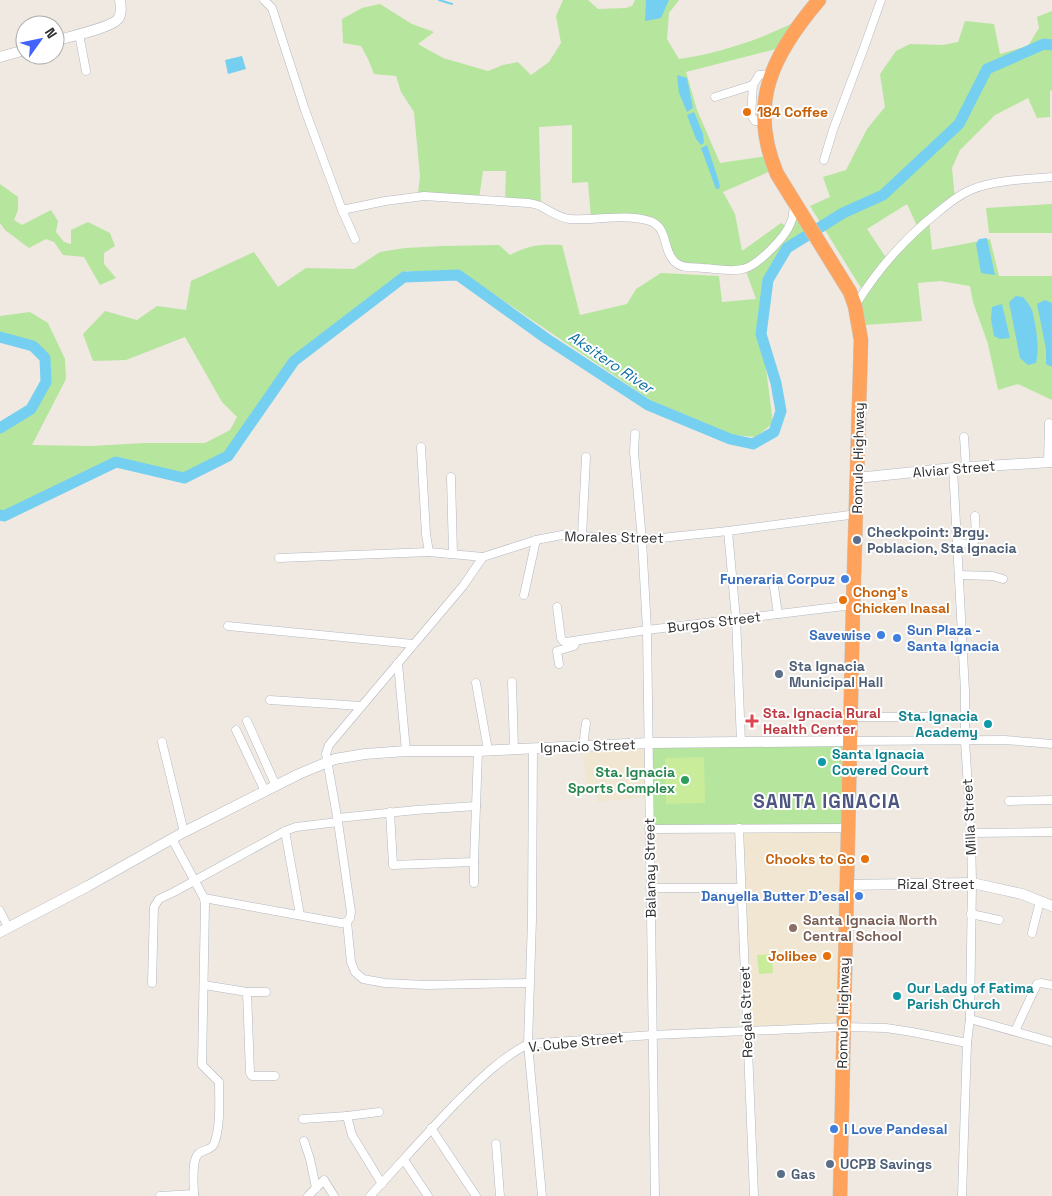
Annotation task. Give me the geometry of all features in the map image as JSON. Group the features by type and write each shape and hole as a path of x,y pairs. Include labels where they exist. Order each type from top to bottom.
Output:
{"highway":[{"name":"Romulo Highway","path":"819,0 791,35 777,59 771,74 764,103 764,122 770,159 777,174 844,280 856,306 861,340 840,1196"}],"street":[{"path":"65,38 107,26 117,20 121,13 120,0"},
{"path":"264,0 272,8 305,110 342,210 355,239"},
{"path":"824,160 880,0"},
{"path":"79,34 86,71"},
{"path":"0,57 15,53"},
{"path":"715,98 753,85 760,76 771,74"},
{"path":"753,85 751,115 755,120 764,122"},
{"path":"856,306 868,284 908,236 959,196 981,186 1052,177"},
{"path":"342,210 385,200 424,196 528,203 541,206 557,216 569,219 634,219 650,221 657,225 663,233 670,254 675,262 683,266 731,270 744,269 754,263 779,240 792,222 796,204"},
{"path":"1049,424 1050,462"},
{"name":"Balanay Street","path":"635,434 634,457 642,540 647,630 655,1196"},
{"path":"964,437 966,468"},
{"path":"421,447 426,534 429,552"},
{"path":"582,536 586,458"},
{"name":"Alviar Street","path":"857,478 953,468 1050,462"},
{"name":"Milla Street","path":"953,468 966,691 965,741 972,883 970,1019 966,1043 962,1196"},
{"path":"451,477 454,553"},
{"name":"Morales Street","path":"483,557 536,540 562,536 642,540 857,514"},
{"path":"957,543 975,542 975,516"},
{"path":"728,531 736,619 741,742"},
{"path":"524,595 536,540"},
{"path":"279,558 429,552 483,557 464,586 329,745 326,754 338,820 351,912 347,922 351,962 356,972 363,979 385,983 426,985 529,983"},
{"path":"959,575 993,576 1003,579"},
{"path":"774,587 778,614"},
{"name":"Burgos Street","path":"576,641 647,630 853,605"},
{"path":"557,607 563,641 576,641 574,646 557,651 558,664"},
{"path":"228,626 413,644"},
{"path":"398,663 406,751"},
{"path":"512,682 514,749"},
{"path":"474,884 476,806 483,750 476,683"},
{"path":"270,700 361,706"},
{"path":"851,717 939,717"},
{"path":"247,722 276,786"},
{"path":"583,746 586,723"},
{"path":"236,730 265,791"},
{"path":"850,740 1004,740 1052,744"},
{"name":"Ignacio Street","path":"4,929 184,832 327,761 365,754 406,751 514,749 648,743 850,740"},
{"path":"162,742 184,832"},
{"path":"533,748 532,918 528,1044 542,1196"},
{"path":"1009,801 1052,800"},
{"path":"152,984 155,904 160,898 285,831 296,827 390,812 476,806"},
{"path":"390,812 393,865 474,862"},
{"name":"Regala Street","path":"739,828 754,1196"},
{"path":"649,829 848,828"},
{"path":"285,831 300,915"},
{"path":"971,833 1052,832"},
{"path":"160,1196 194,1195 195,1162 200,1152 213,1147 217,1131 218,1113 219,1082 202,1065 204,898 172,839"},
{"name":"Rizal Street","path":"847,885 972,883 1022,894 1052,906"},
{"path":"650,888 741,888"},
{"path":"204,898 341,923 347,922"},
{"path":"1032,933 1040,901"},
{"path":"0,911 4,929"},
{"path":"971,914 999,920"},
{"path":"1015,1031 1037,984 1052,985"},
{"path":"204,985 247,992 266,992"},
{"path":"247,992 250,1073 252,1076 275,1076"},
{"path":"970,1019 1052,1042"},
{"name":"V. Cube Street","path":"370,1196 380,1190 431,1128 497,1063 513,1051 528,1044 652,1035 843,1027 886,1028 966,1043"},
{"path":"303,1119 379,1112"},
{"path":"347,1116 352,1135 380,1190"},
{"path":"431,1128 476,1196"},
{"path":"304,1141 312,1165 316,1188"},
{"path":"496,1144 500,1196"},
{"path":"404,1160 428,1196"},
{"path":"306,1195 322,1181 325,1181 334,1196"}],"shaded area":[{"path":"649,743 649,797 597,802 595,785 586,785 583,746"},
{"name":"Santa Ignacia North Central School","path":"843,830 839,1024 749,1028 742,832"}],"green space":[{"path":"563,0 588,0 598,9 626,8 632,6 635,0 679,0 669,13 667,39 679,59 736,46 791,24 794,32 780,48 686,72 697,110 720,163 767,156 773,170 723,192 735,214 742,251 781,223 789,228 796,219 806,234 787,248 768,280 761,330 773,423 756,437 733,435 652,401 461,272 406,271 292,357 245,424 228,456 184,478 116,462 4,516 0,515 0,428 31,409 46,382 44,358 33,346 0,337 0,316 30,312 48,323 65,359 66,379 32,445 91,446 144,443 205,443 230,430 237,417 222,402 185,337 126,360 93,361 83,334 105,311 137,320 157,306 186,310 191,281 254,252 278,287 306,268 354,269 380,252 405,248 499,245 510,255 535,246 562,245 580,315 627,304 636,289 661,273 719,276 722,302 756,299 747,274 754,264 744,269 676,263 663,233 650,221 591,218 588,182 572,183 572,125 539,127 541,206 505,201 506,171 483,171 479,199 418,194 420,176 414,112 401,92 396,76 374,74 361,46 343,43 342,19 362,8 380,4 412,24 434,32 418,44 443,58 488,71 518,62 531,75 549,62 561,43 556,16"},
{"path":"1052,11 1050,117 1037,118 1028,98 995,115 960,150 952,168 955,199 929,219 932,250 990,239 999,276 1052,276 1052,400 1018,384 998,390 988,344 973,302 970,286 940,281 918,283 922,321 865,325 860,299 871,279 861,288 810,206 830,197 823,177 846,170 867,129 885,107 880,74 896,51 910,44 943,45 958,42 965,21 994,24 1000,54 1028,46 1039,28 1037,17","holes":["907,204 918,228 887,259 867,229"]},
{"path":"0,184 18,197 18,210 14,220 22,225 51,210 58,221 56,232 64,242 71,244 71,230 88,222 110,233 115,246 104,253 104,264 116,278 100,285 84,257 63,255 54,242 46,239 29,248 5,230 0,223"},
{"path":"1052,204 1052,233 989,233 986,208"},
{"path":"850,741 848,826 650,828 649,744"},
{"name":"Sta. Ignacia Sports Complex","path":"704,757 705,803 666,804 665,758"},
{"path":"772,954 773,973 759,974 757,955"}],"water":[{"path":"646,0 669,0 661,18 645,21"},
{"path":"242,56 246,69 228,74 225,60"},
{"path":"677,75 687,78 693,108 687,112 679,93"},
{"path":"694,112 703,134 704,143 701,145 696,139 687,115"},
{"path":"707,145 720,188 716,189 701,148"},
{"path":"987,238 995,275 981,273 976,244 979,239"},
{"path":"1016,296 1023,297 1029,305 1035,323 1038,344 1036,363 1028,365 1020,358 1009,302"},
{"path":"1045,300 1052,303 1052,367 1046,364 1046,349 1037,304"},
{"path":"1002,304 1010,338 1000,339 994,336 991,319 992,307"}],"waterway":[{"path":"439,0 452,4"},
{"name":"Aksitero River","path":"0,515 4,516 116,462 184,478 228,456 294,361 404,277 458,275 547,339 648,405 730,439 753,444 774,432 781,411 776,383 761,334 768,280 787,248 843,213 883,195 959,124 987,69 1044,44 1052,45"},
{"name":"Aksitero River","path":"0,337 33,346 45,358 46,382 31,409 0,428"}],"place":[{"name":"184 Coffee","path":"747,112"},
{"name":"Checkpoint: Brgy. Poblacion, Sta Ignacia","path":"857,540"},
{"name":"Funeraria Corpuz","path":"845,579"},
{"name":"Chong's Chicken Inasal","path":"843,600"},
{"name":"Savewise","path":"881,635"},
{"name":"Sun Plaza - Santa Ignacia","path":"897,638"},
{"name":"Sta Ignacia Municipal Hall","path":"779,674"},
{"name":"Sta. Ignacia Rural Health Center","path":"752,721"},
{"name":"Sta. Ignacia Academy","path":"988,724"},
{"name":"Santa Ignacia Covered Court","path":"822,762"},
{"name":"Sta. Ignacia Sports Complex","path":"685,780"},
{"name":"Chooks to Go","path":"865,859"},
{"name":"Danyella Butter D'esal","path":"859,896"},
{"name":"Santa Ignacia North Central School","path":"793,928"},
{"name":"Jolibee","path":"827,956"},
{"name":"Our Lady of Fatima Parish Church","path":"897,996"},
{"name":"I Love Pandesal","path":"834,1129"},
{"name":"UCPB Savings","path":"830,1164"},
{"name":"Gas","path":"781,1174"}],"district":[{"name":"SANTA IGNACIA","path":"827,801"}]}
